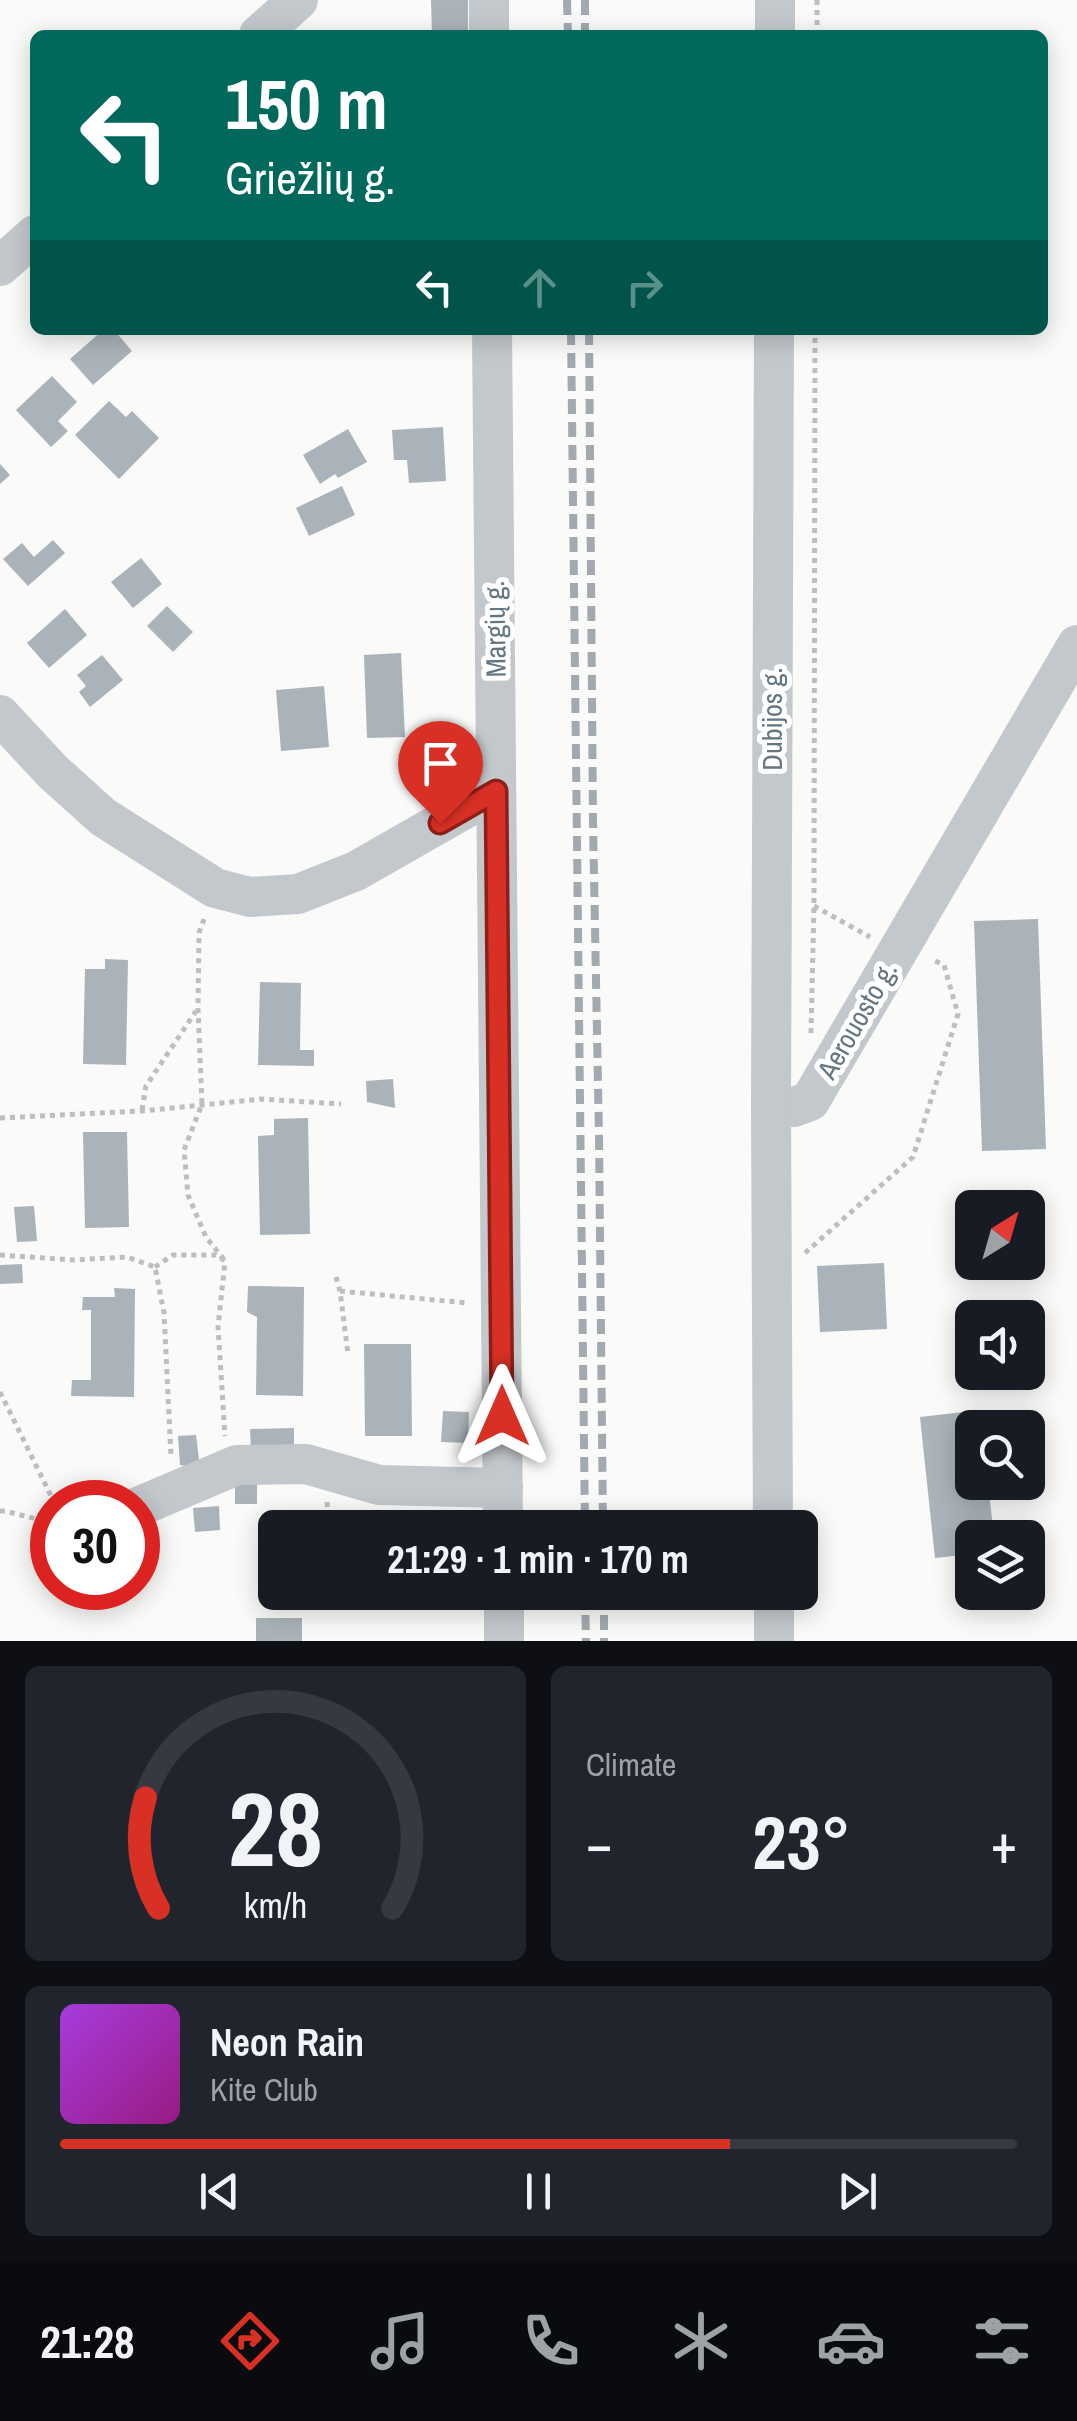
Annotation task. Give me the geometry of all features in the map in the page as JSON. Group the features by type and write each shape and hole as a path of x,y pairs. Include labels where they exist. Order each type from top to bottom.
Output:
{"street":[{"path":"264,30 298,0"},
{"path":"488,0 489,30"},
{"path":"774,30 775,0"},
{"path":"0,266 30,239"},
{"name":"Margių g.","path":"492,335 503,1508"},
{"name":"Dubijos g.","path":"770,1108 774,335"},
{"name":"Aerouosto g.","path":"770,1108 810,1102 1077,644"},
{"path":"0,716 103,817 233,892 298,894 356,871 496,791"},
{"path":"770,1108 774,1510"},
{"path":"160,1498 237,1465 306,1464 379,1485 503,1508"},
{"path":"504,1610 504,1641"},
{"path":"774,1610 774,1641"}],"path":[{"path":"817,0 817,30"},
{"path":"811,1043 814,335"},
{"path":"228,1470 218,1327 226,1261 206,1238 188,1195 184,1150 202,1104 198,933 233,892"},
{"path":"814,906 896,951"},
{"path":"773,1281 913,1157 958,1014 944,965"},
{"path":"142,1110 146,1086 198,1009"},
{"path":"0,1118 261,1099 341,1104"},
{"path":"0,1255 74,1260 127,1257 155,1267"},
{"path":"155,1267 173,1255 216,1255 226,1261"},
{"path":"155,1267 164,1313 156,1480"},
{"path":"336,1277 348,1354"},
{"path":"340,1291 501,1307"},
{"path":"0,1392 43,1480"},
{"path":"0,1512 30,1518"}],"building":[{"path":"431,0 468,0 468,30 432,30"},
{"path":"97,335 118,335 132,351 93,385 70,359"},
{"path":"52,376 77,402 58,421 68,431 51,447 16,410"},
{"path":"109,401 126,417 132,411 159,438 119,479 75,435"},
{"path":"443,427 446,481 409,483 407,460 394,460 392,430"},
{"path":"348,429 367,462 320,484 303,455"},
{"path":"0,464 10,475 0,484"},
{"path":"342,486 355,515 309,536 296,508"},
{"path":"53,540 65,553 28,586 3,559 22,543 34,557"},
{"path":"141,558 162,584 133,608 111,582"},
{"path":"167,606 193,632 173,652 147,626"},
{"path":"65,609 87,635 49,668 27,643"},
{"path":"401,653 405,737 367,738 364,655"},
{"path":"102,655 123,680 90,707 79,692 86,686 77,675"},
{"path":"324,686 329,747 281,751 276,690"},
{"path":"1038,919 1046,1149 982,1151 974,921"},
{"path":"105,959 128,960 126,1065 83,1064 85,969 105,969"},
{"path":"260,982 301,983 300,1050 314,1050 314,1066 258,1065"},
{"path":"393,1079 395,1108 367,1102 366,1081"},
{"path":"308,1118 310,1234 260,1235 258,1136 274,1135 274,1119"},
{"path":"83,1132 127,1132 129,1227 85,1228"},
{"path":"34,1206 37,1241 17,1242 14,1207"},
{"path":"884,1263 887,1329 820,1332 817,1266"},
{"path":"22,1264 23,1283 0,1284 0,1265"},
{"path":"248,1286 304,1287 303,1396 256,1395 257,1317 247,1312"},
{"path":"114,1288 135,1289 134,1397 71,1396 72,1380 91,1380 91,1310 82,1310 83,1297 115,1297"},
{"path":"364,1344 411,1344 412,1436 365,1436"},
{"path":"443,1411 469,1412 468,1443 441,1442"},
{"path":"955,1413 955,1500 990,1500 992,1520 955,1520 955,1556 935,1558 920,1417"},
{"path":"294,1428 294,1452 251,1453 250,1429"},
{"path":"196,1435 200,1468 180,1465 178,1436"},
{"path":"235,1479 257,1479 257,1504 235,1504"},
{"path":"219,1506 220,1530 195,1532 193,1508"},
{"path":"256,1618 302,1618 302,1641 256,1641"}],"railway":[{"path":"567,0 568,30"},
{"path":"585,0 585,30"},
{"path":"571,335 585,1510"},
{"path":"589,335 603,1510"},
{"path":"585,1610 586,1641"},
{"path":"604,1610 604,1641"}],"route":[{"path":"440,823 496,791 502,1416"}]}
